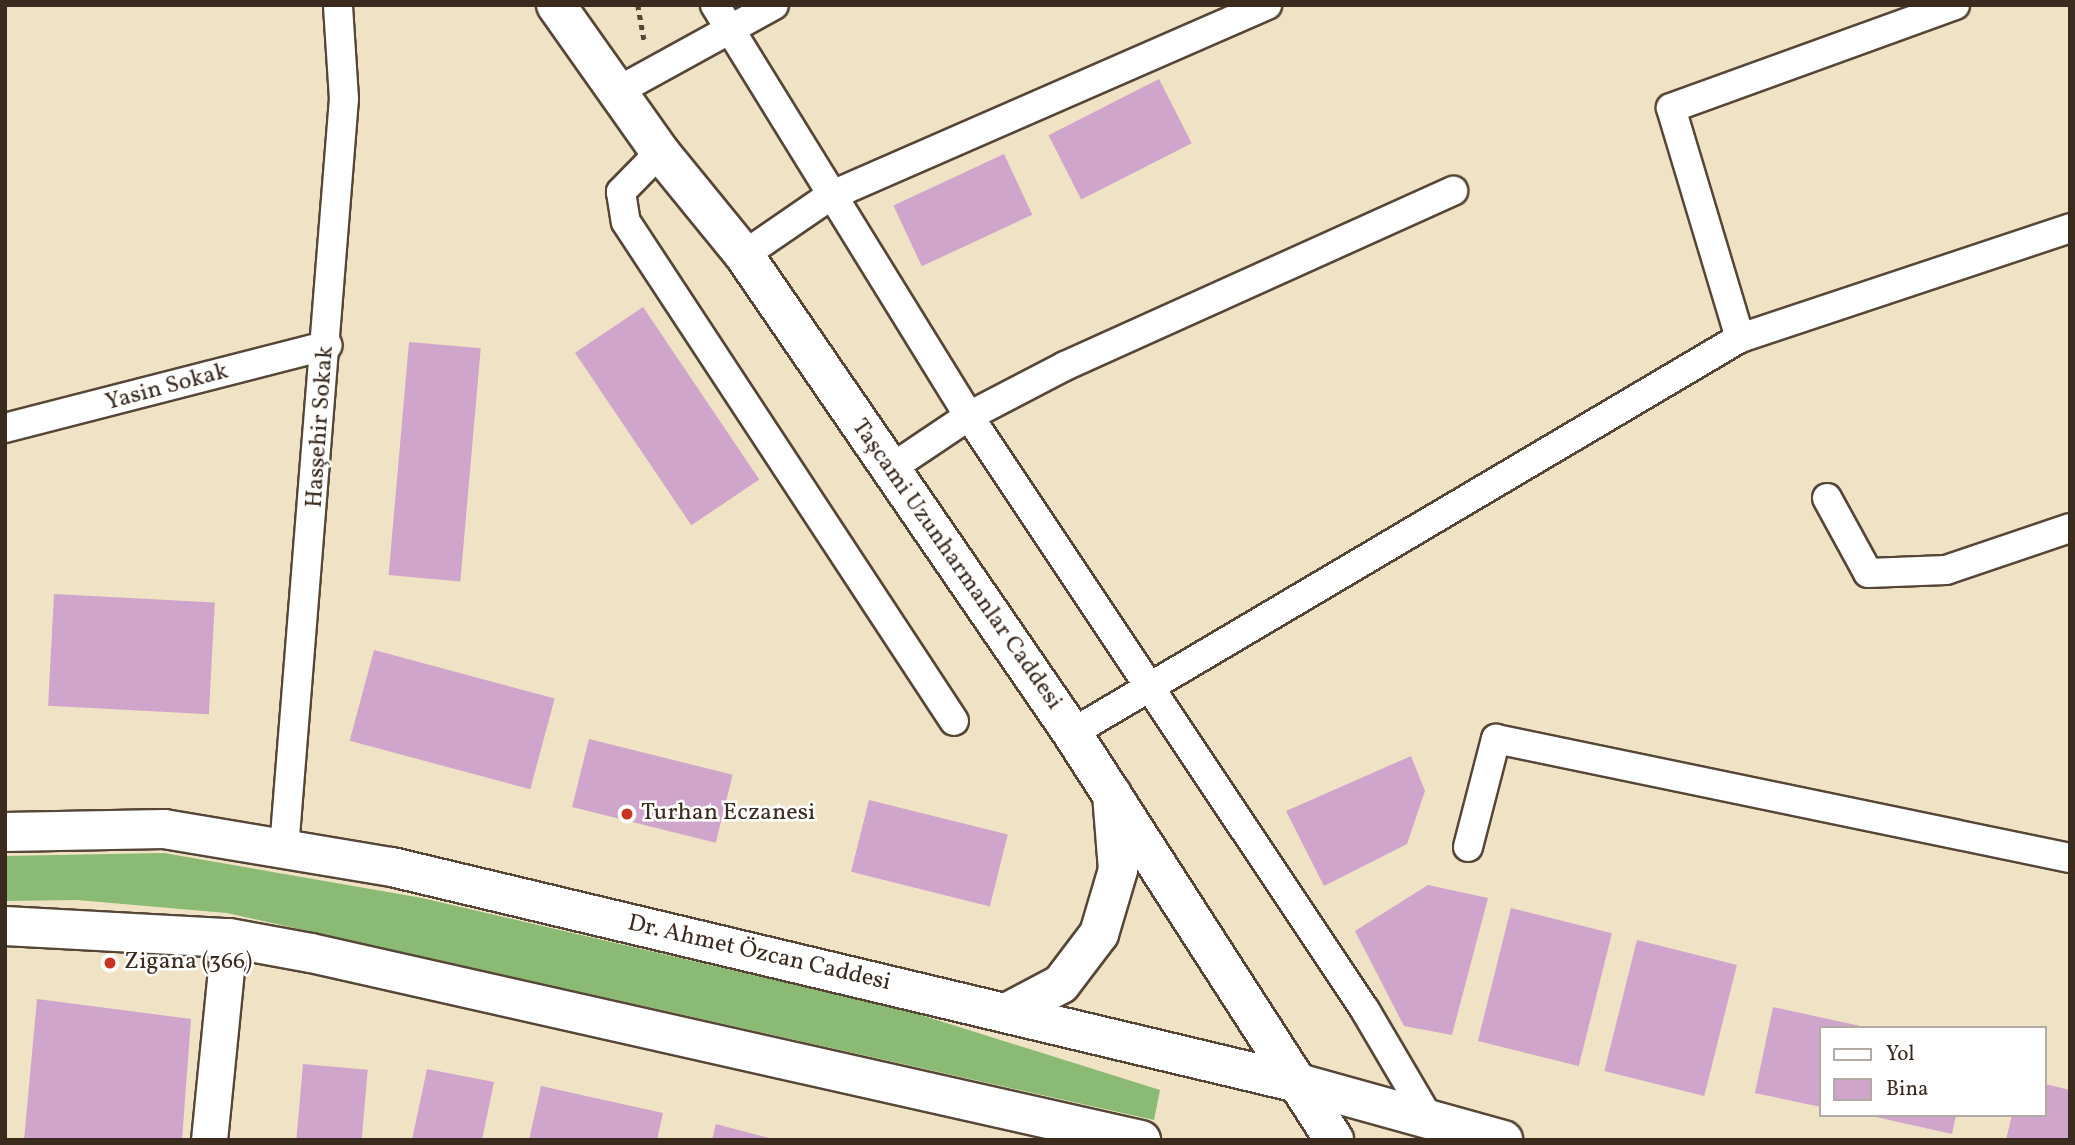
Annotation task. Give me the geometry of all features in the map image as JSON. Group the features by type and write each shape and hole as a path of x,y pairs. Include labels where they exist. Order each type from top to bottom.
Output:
{"main road":[{"name":"Taşcami Uzunharmanlar Caddesi","path":"556,5 660,152 744,256 1072,733 1334,1140"},
{"path":"1006,1013 1061,984 1099,934 1118,870 1112,794"},
{"name":"Dr. Ahmet Özcan Caddesi","path":"5,832 164,830 392,867 1298,1083 1503,1140"},
{"path":"5,926 229,938 1056,1130 1140,1140"}],"street":[{"name":"Hasşehir Sokak","path":"284,849 328,345 344,99 338,5"},
{"path":"715,5 830,196 969,416 1145,684 1365,1010 1431,1122"},
{"path":"616,92 774,5"},
{"path":"744,256 830,196 1268,5"},
{"path":"1740,338 1671,108 1955,5"},
{"path":"660,152 621,192 626,222 954,721"},
{"path":"890,469 969,416 1065,366 1453,191"},
{"path":"1072,733 1145,684 1740,338 2070,228"},
{"name":"Yasin Sokak","path":"5,428 328,345"},
{"path":"1827,498 1868,573 1947,570 2070,528"},
{"path":"1468,847 1496,739 2070,858"},
{"path":"209,1140 229,938"}],"green space":[{"path":"164,853 422,898 908,1011 1160,1090 1154,1120 227,913 77,900 5,901 5,856"}],"building":[{"path":"1159,79 1192,143 1081,199 1049,135"},
{"path":"1004,154 1032,215 922,266 893,206"},
{"path":"643,307 759,479 691,525 575,353"},
{"path":"409,342 481,348 460,581 389,575"},
{"path":"54,594 215,602 209,714 48,706"},
{"path":"374,650 555,698 530,789 350,741"},
{"path":"589,739 733,775 716,843 572,807"},
{"path":"1411,756 1425,791 1407,844 1324,886 1286,811"},
{"path":"869,800 1008,835 990,906 851,872"},
{"path":"1428,885 1488,898 1452,1035 1404,1026 1355,931"},
{"path":"1511,908 1612,933 1579,1066 1478,1041"},
{"path":"1637,940 1737,965 1704,1096 1604,1071"},
{"path":"37,999 191,1019 182,1140 24,1140"},
{"path":"1773,1007 1860,1026 1820,1026 1820,1107 1755,1093"},
{"path":"303,1064 368,1070 362,1140 296,1140"},
{"path":"427,1069 494,1082 482,1140 412,1140"},
{"path":"2047,1084 2070,1090 2070,1140 2006,1140 2012,1117 2047,1117"},
{"path":"541,1086 663,1113 657,1140 529,1140"},
{"path":"1876,1117 1956,1117 1952,1134"},
{"path":"716,1124 773,1139 773,1140 712,1140"}],"place":[{"name":"Turhan Eczanesi","path":"627,814"},
{"name":"Zigana (366)","path":"110,963"}]}
